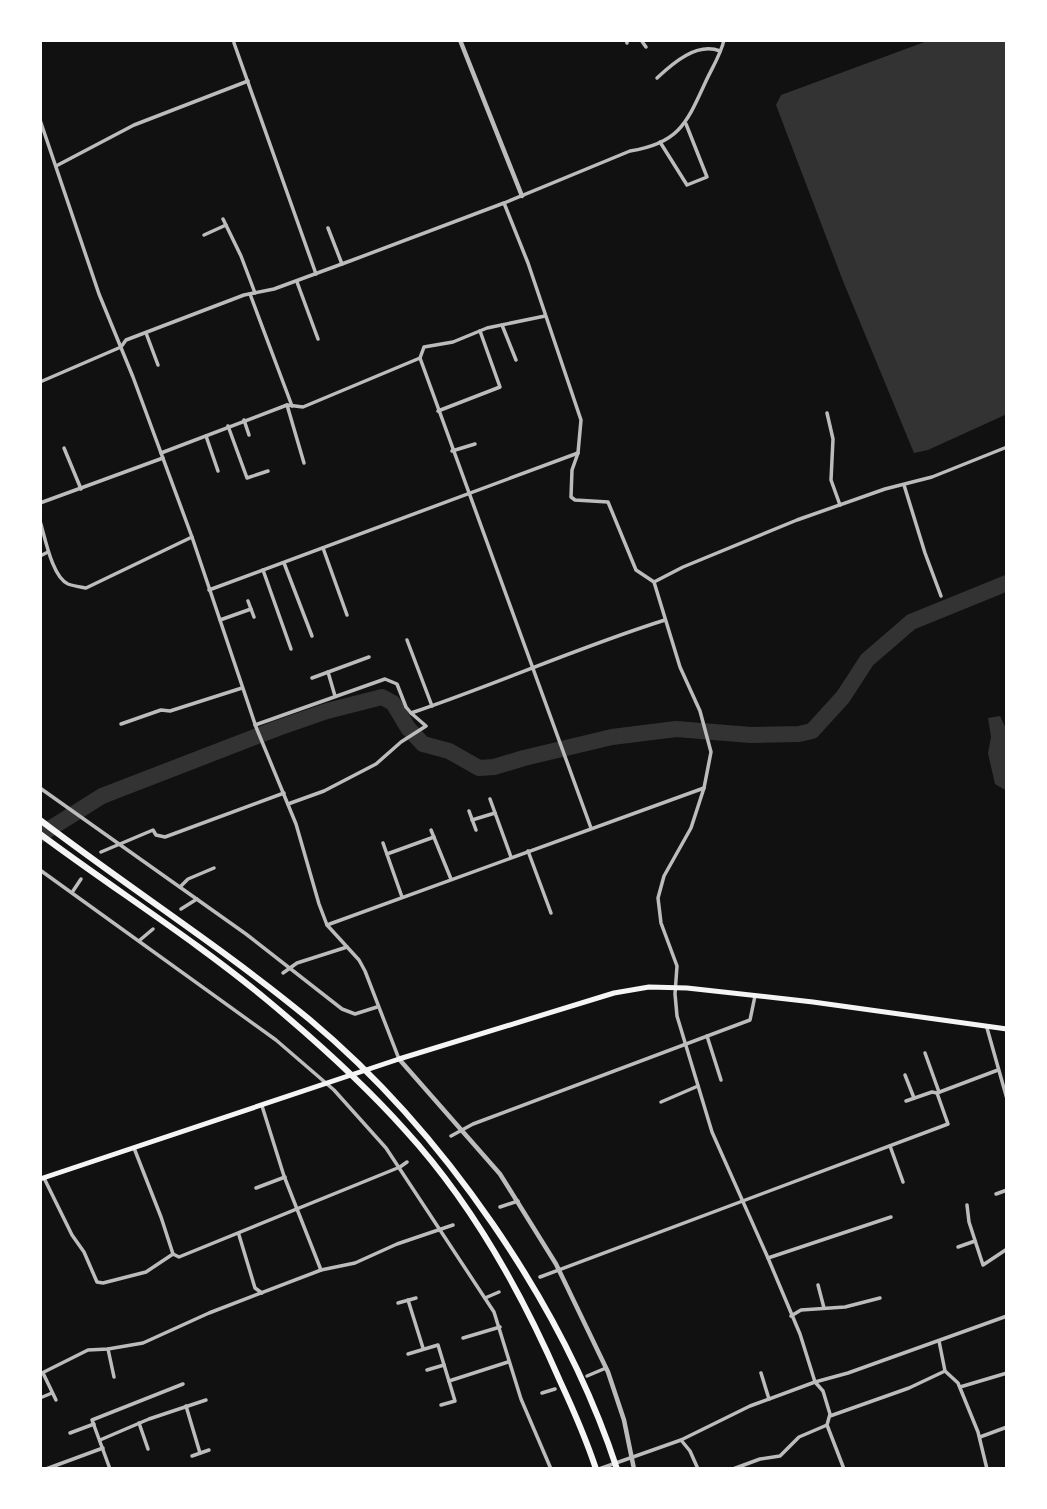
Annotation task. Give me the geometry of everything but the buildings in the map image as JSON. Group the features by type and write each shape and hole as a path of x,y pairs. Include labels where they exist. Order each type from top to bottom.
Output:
{"highway":[{"path":"40,820 197,933 281,998 346,1052 376,1082 454,1170 512,1254 590,1397 617,1469"},
{"path":"40,834 265,998 333,1057 406,1130 445,1177 500,1261 542,1339 598,1469"}],"main road":[{"path":"42,1179 399,1059 614,993 677,987 1007,1029"}],"street":[{"path":"460,40 522,195"},
{"path":"641,40 646,47"},
{"path":"40,382 121,348 126,340 146,332 253,293 274,289 316,274 504,203 630,151 646,149 660,142 686,124 724,40"},
{"path":"234,43 316,274"},
{"path":"657,78 682,57 710,48 720,51"},
{"path":"57,166 134,125 248,81"},
{"path":"40,120 99,294 192,537 255,726 296,824 318,904 327,925 359,960 365,971 399,1059 500,1174 559,1269 607,1368 624,1420 634,1469"},
{"path":"660,142 687,185 708,177 686,124"},
{"path":"504,203 528,263 581,419 578,453 572,470 571,497 575,500 608,502 636,570 654,582 680,667 704,723 710,745 704,788 691,828 664,876 658,898 662,923 677,966 677,1016 712,1132 768,1258 815,1382 823,1391 830,1416 827,1425 844,1469"},
{"path":"223,219 241,256 289,405 304,463"},
{"path":"204,235 226,225"},
{"path":"328,229 342,264"},
{"path":"296,281 318,339"},
{"path":"545,316 480,331 453,342 424,347 420,358 591,828"},
{"path":"502,325 516,360"},
{"path":"438,411 500,387 480,331"},
{"path":"146,332 158,365"},
{"path":"40,503 162,456 228,426 289,405 303,407 420,358"},
{"path":"827,413 833,439 831,480 840,505"},
{"path":"244,420 249,435"},
{"path":"228,426 247,478 268,471"},
{"path":"206,436 218,471"},
{"path":"452,451 475,444"},
{"path":"654,582 683,567 840,505 944,473 1007,447"},
{"path":"64,448 81,489"},
{"path":"209,590 578,453"},
{"path":"904,485 941,596"},
{"path":"40,521 48,552 60,576 67,584 86,588 192,537"},
{"path":"323,548 347,615"},
{"path":"40,556 48,552"},
{"path":"284,563 312,636"},
{"path":"263,570 291,649"},
{"path":"248,601 254,617"},
{"path":"220,620 251,609"},
{"path":"411,713 533,669 603,640 665,620"},
{"path":"407,640 432,706"},
{"path":"312,678 369,657"},
{"path":"328,672 335,696"},
{"path":"255,726 376,681 392,680 400,689 411,713 426,726 376,764 324,791 288,804"},
{"path":"121,723 242,688"},
{"path":"40,788 348,1012 355,1014 378,1007"},
{"path":"327,925 704,788"},
{"path":"101,852 153,830 156,835 165,837 284,793"},
{"path":"490,799 511,857"},
{"path":"469,811 476,830"},
{"path":"472,820 495,813"},
{"path":"431,830 451,879"},
{"path":"387,854 434,837"},
{"path":"383,843 402,897"},
{"path":"528,851 551,913"},
{"path":"180,888 188,879 214,868"},
{"path":"40,870 242,1011 327,1084 386,1148 485,1298 500,1327 508,1362 521,1399 551,1469"},
{"path":"72,892 81,878"},
{"path":"181,909 197,900"},
{"path":"139,940 153,929"},
{"path":"283,973 297,963 347,947"},
{"path":"451,1136 462,1129 750,1020 755,996"},
{"path":"987,1027 1007,1099"},
{"path":"707,1037 721,1080"},
{"path":"540,1276 948,1124 925,1053"},
{"path":"906,1101 932,1092 938,1093 998,1070"},
{"path":"905,1075 914,1098"},
{"path":"661,1102 698,1086"},
{"path":"262,1106 296,1208 321,1270"},
{"path":"890,1146 902,1182"},
{"path":"134,1148 173,1254 180,1257 407,1162"},
{"path":"257,1188 285,1177"},
{"path":"42,1179 72,1236 84,1252 97,1282 103,1283 146,1272 173,1254"},
{"path":"996,1194 1007,1190"},
{"path":"500,1207 518,1201"},
{"path":"967,1205 983,1265 1007,1249"},
{"path":"768,1258 891,1217"},
{"path":"56,1401 42,1373 72,1356 88,1350 143,1343 209,1313 321,1270 355,1263 397,1244 453,1225"},
{"path":"238,1234 255,1288 262,1293"},
{"path":"958,1247 975,1241"},
{"path":"818,1285 824,1308"},
{"path":"485,1298 499,1293"},
{"path":"398,1303 416,1298"},
{"path":"791,1316 802,1310 845,1307 880,1298"},
{"path":"408,1300 424,1349"},
{"path":"598,1469 681,1440 769,1399 1007,1316"},
{"path":"463,1338 500,1327"},
{"path":"939,1341 945,1371 960,1387 980,1437 987,1469"},
{"path":"408,1354 438,1345 455,1401 441,1405"},
{"path":"108,1349 114,1377"},
{"path":"449,1381 508,1362"},
{"path":"427,1370 444,1365"},
{"path":"587,1376 607,1368"},
{"path":"830,1416 909,1388 945,1371"},
{"path":"761,1373 769,1399"},
{"path":"960,1387 1007,1373"},
{"path":"110,1469 92,1420 183,1384"},
{"path":"542,1393 555,1389"},
{"path":"40,1398 52,1393"},
{"path":"100,1441 139,1423 206,1400"},
{"path":"186,1406 200,1453"},
{"path":"139,1423 148,1449"},
{"path":"70,1433 94,1424"},
{"path":"733,1469 760,1459 780,1456 799,1437 827,1425"},
{"path":"980,1437 1007,1427"},
{"path":"681,1440 690,1451 698,1469"},
{"path":"46,1469 103,1448"},
{"path":"192,1456 209,1450"}],"shaded area":[{"path":"930,40 1007,40 1007,414 928,450 914,453 843,281 776,105 781,95"},
{"path":"1000,716 1007,731 1007,791 995,784 988,753 991,737 988,718"}],"waterway":[{"path":"40,835 102,796 278,728 327,711 382,697 393,703 408,728 423,744 449,751 479,768 494,767 612,737 676,729 751,735 799,734 812,731 843,697 867,660 911,622 1007,583"}]}
